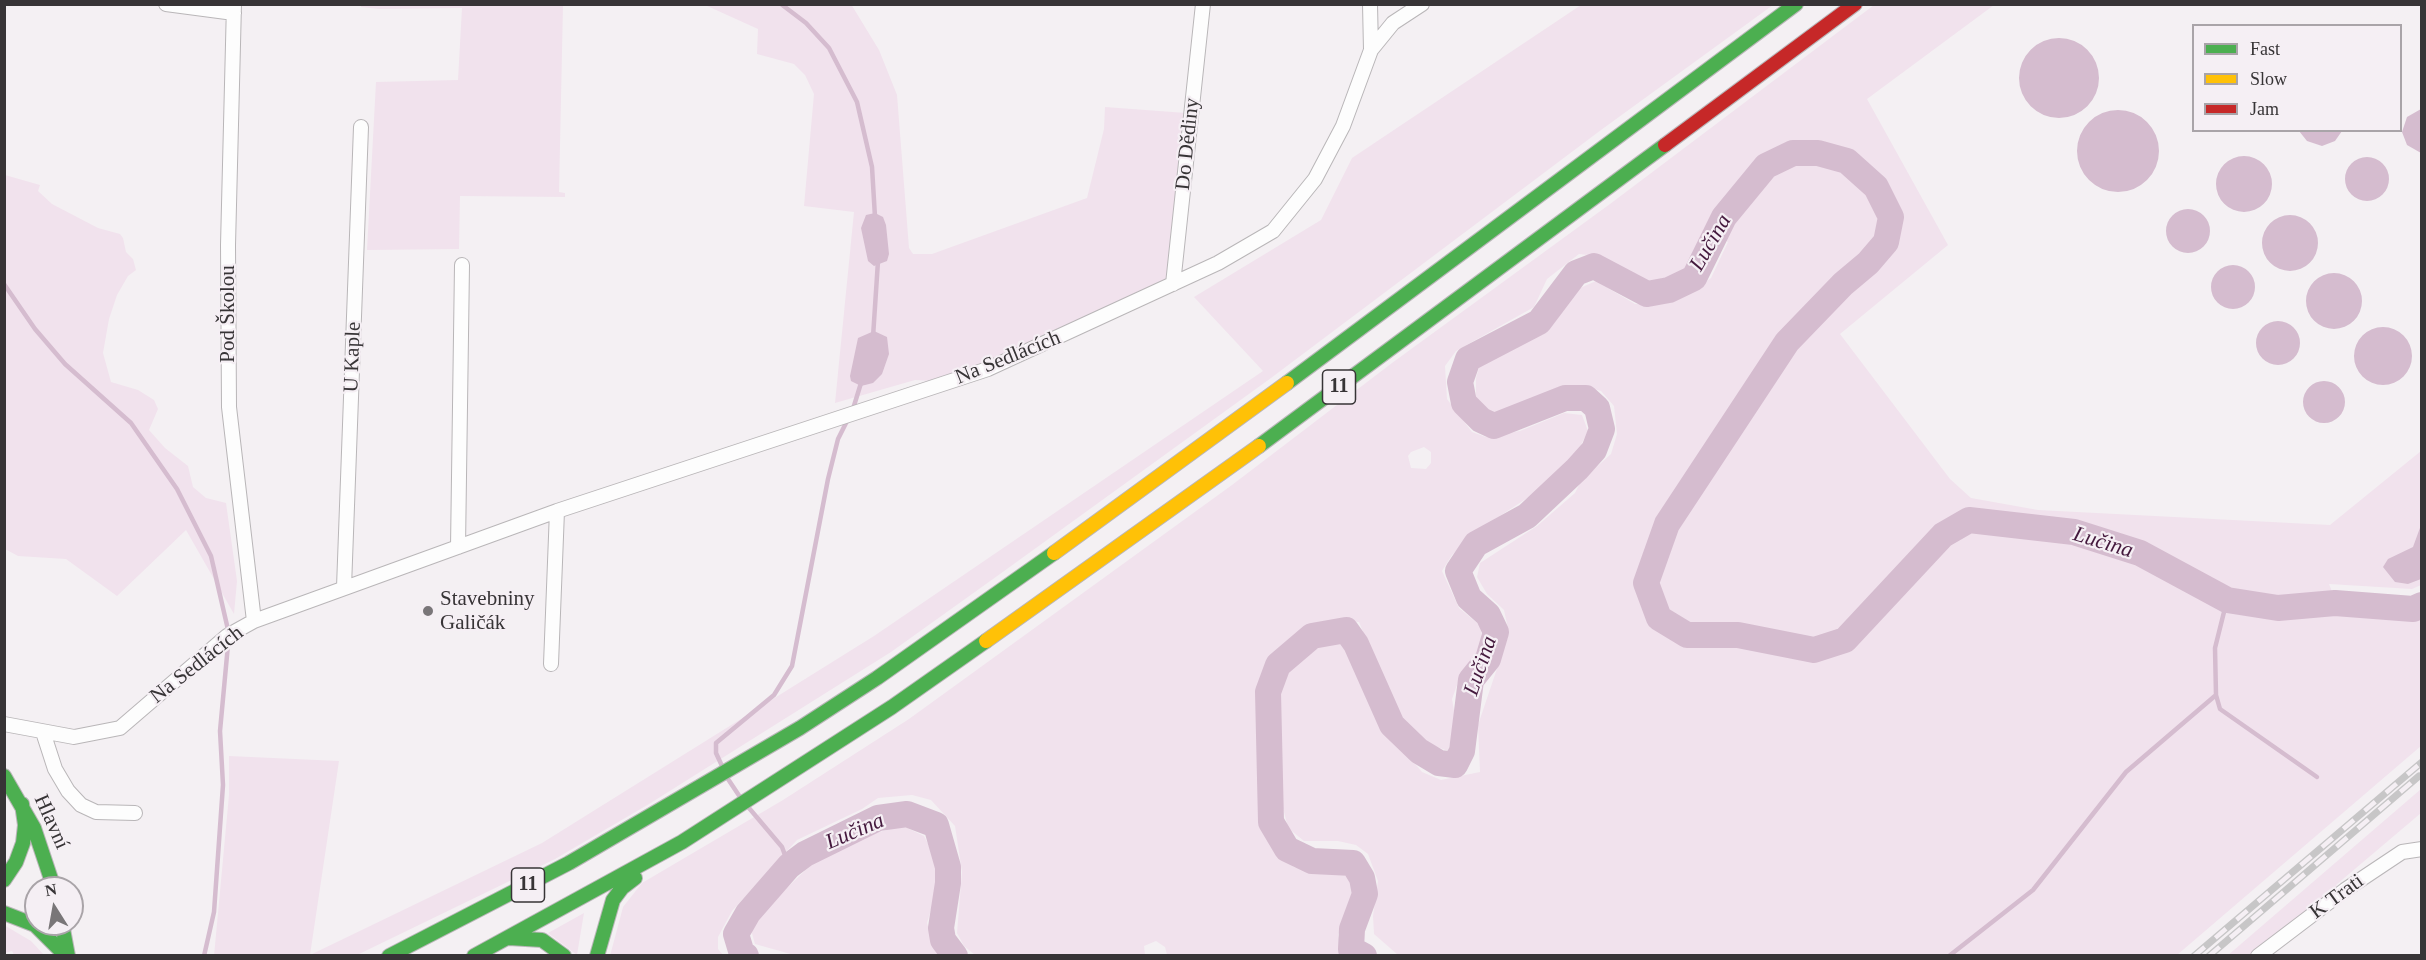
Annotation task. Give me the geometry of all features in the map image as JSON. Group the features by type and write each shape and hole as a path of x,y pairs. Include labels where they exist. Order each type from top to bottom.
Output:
{"main road":[{"name":"11","path":"389,956 549,874 645,820 800,728 877,678 1145,489 1796,4"},
{"name":"11","path":"474,956 682,842 891,707 1167,514 1855,4"},
{"name":"Hlavní","path":"4,776 22,804 43,851 50,876"},
{"path":"4,880 16,862 23,843 25,825 22,804"},
{"path":"597,956 613,900 622,888 671,857 682,842"},
{"path":"4,913 20,917 34,925 67,956"},
{"path":"64,936 67,956"},
{"path":"474,956 508,939 518,937 542,940 564,956"}],"street":[{"path":"166,4 234,9"},
{"name":"Do Dědiny","path":"1173,285 1203,4"},
{"path":"1370,4 1371,50"},
{"path":"1371,50 1393,23 1422,4"},
{"name":"Pod Školou","path":"234,9 228,245 229,407 254,621"},
{"name":"Na Sedlácích","path":"4,724 74,737 120,728 229,634 254,621 557,511 988,369 1218,263 1273,231 1315,179 1342,126 1371,50"},
{"name":"U Kaple","path":"345,587 361,127"},
{"path":"458,547 462,265"},
{"path":"551,664 557,511"},
{"path":"44,732 55,769 68,791 81,805 96,812 135,813"},
{"name":"K Trati","path":"2258,956 2354,884 2402,852 2421,849"}],"shaded area":[{"path":"361,4 563,5 559,192 565,193 565,197 460,196 459,249 367,250 376,82 458,80 462,8 379,9 361,7"},
{"path":"851,4 879,50 897,95 909,248 913,254 932,254 1087,198 1104,129 1105,107 1186,113 1167,280 995,359 933,381 915,380 835,403 854,212 804,206 814,94 805,75 794,64 757,54 758,29 705,5"},
{"path":"1581,5 1773,5 1601,130 1271,378 891,652 649,804 555,859 357,955 214,956 229,795 229,756 339,761 310,955 542,843 874,636 1263,371 1194,297 1321,220 1352,158"},
{"path":"1874,5 1994,5 1867,99 1948,245 1840,334 1950,479 1971,498 2038,510 2330,525 2421,451 2421,585 2412,589 2329,584 2339,609 2407,615 2421,610 2421,746 2177,955 1398,955 1374,934 1373,916 1378,881 1368,854 1356,845 1338,841 1304,841 1288,828 1281,800 1280,678 1304,653 1326,642 1342,641 1375,709 1395,740 1422,772 1441,780 1480,772 1478,725 1509,633 1504,610 1487,594 1477,577 1480,563 1537,526 1575,493 1581,481 1611,454 1617,434 1614,406 1601,391 1581,385 1551,392 1497,415 1476,403 1476,378 1480,364 1547,332 1580,288 1596,281 1635,304 1660,304 1687,295 1711,278 1728,242 1707,230 1683,274 1659,282 1640,280 1598,256 1579,254 1547,279 1534,307 1456,351 1445,366 1447,399 1472,432 1486,437 1520,431 1564,413 1582,415 1588,431 1577,453 1538,491 1477,531 1452,555 1442,571 1459,608 1482,627 1480,655 1461,674 1452,699 1456,722 1448,751 1424,742 1395,710 1359,622 1337,621 1302,631 1280,651 1263,683 1259,745 1260,817 1273,848 1294,867 1349,871 1357,893 1347,910 1338,935 1341,949 1352,955 1167,955 1165,947 1156,941 1144,946 1145,955 975,955 964,946 957,933 962,872 955,826 931,800 912,795 878,798 862,809 797,840 732,911 718,937 718,949 723,955 610,956 623,907 642,883 783,800 909,719 1232,485 1392,363 1610,204","holes":["1424,447 1431,452 1431,463 1426,469 1411,468 1408,456 1411,452"]},
{"path":"2051,38 2067,38 2088,49 2099,70 2099,86 2088,107 2067,118 2051,118 2037,112 2025,100 2019,86 2019,70 2025,56 2037,44"},
{"path":"2421,109 2421,153 2407,145 2402,132 2407,117"},
{"path":"2118,110 2134,113 2147,122 2156,135 2159,151 2156,167 2147,180 2134,189 2118,192 2102,189 2089,180 2080,167 2077,151 2080,135 2089,122 2102,113"},
{"path":"2300,132 2341,132 2335,141 2322,146 2307,141"},
{"path":"2244,156 2255,158 2264,164 2270,173 2272,184 2270,195 2264,204 2255,210 2244,212 2233,210 2224,204 2218,195 2216,184 2218,173 2224,164 2233,158"},
{"path":"2367,157 2382,164 2389,179 2382,194 2367,201 2352,194 2345,179 2352,164"},
{"path":"5,175 40,185 38,191 52,204 98,228 120,234 123,238 126,252 133,259 136,270 128,276 117,295 109,319 103,353 111,382 138,390 154,400 158,409 149,430 165,448 188,466 193,487 206,498 226,503 237,581 234,614 186,530 117,596 66,559 18,556 5,549"},
{"path":"2188,209 2203,216 2210,231 2203,246 2188,253 2173,246 2166,231 2173,216"},
{"path":"875,213 883,217 886,225 889,254 887,261 874,266 868,261 861,228 866,215"},
{"path":"2290,215 2301,217 2310,223 2316,232 2318,243 2316,254 2310,263 2301,269 2290,271 2279,269 2270,263 2264,254 2262,243 2264,232 2270,223 2279,217"},
{"path":"2233,265 2248,272 2255,287 2248,302 2233,309 2218,302 2211,287 2218,272"},
{"path":"2334,273 2345,275 2354,281 2360,290 2362,301 2360,312 2354,321 2345,327 2334,329 2323,327 2314,321 2308,312 2306,301 2308,290 2314,281 2323,275"},
{"path":"2278,321 2293,328 2300,343 2293,358 2278,365 2263,358 2256,343 2263,328"},
{"path":"2383,327 2394,329 2407,340 2412,356 2410,367 2399,380 2383,385 2372,383 2359,372 2354,356 2356,345 2367,332"},
{"path":"874,331 887,337 889,354 882,374 873,383 861,386 851,381 850,376 858,338"},
{"path":"2324,381 2332,382 2339,387 2344,394 2344,410 2339,417 2332,422 2324,423 2316,422 2309,417 2304,410 2303,402 2304,394 2309,387 2316,382"},
{"path":"2421,525 2421,579 2408,584 2395,582 2383,567 2388,559 2413,547"},
{"path":"2421,789 2421,813 2336,885 2338,890 2250,955 2227,956"},
{"path":"903,826 924,836 935,857 939,883 927,923 934,946 943,955 794,955 755,944 751,930 773,901 812,864 867,835"},
{"path":"584,913 577,955 548,933"},
{"path":"4,925 31,941 44,955 14,955 12,951 5,953"}],"waterway":[{"path":"781,4 806,23 829,48 857,102 872,167 875,217"},
{"name":"Lučina","path":"1364,956 1351,949 1352,929 1365,894 1362,878 1353,863 1312,861 1287,849 1271,822 1268,692 1278,665 1312,636 1346,630 1356,644 1392,725 1419,751 1439,763 1455,765 1462,751 1471,680 1488,659 1496,632 1488,615 1469,598 1458,571 1476,544 1527,516 1577,469 1594,450 1602,429 1597,408 1586,398 1565,398 1494,426 1481,420 1464,403 1460,382 1468,359 1539,322 1576,273 1594,266 1647,294 1669,290 1694,278 1724,217 1766,166 1793,153 1818,153 1847,161 1876,187 1891,217 1886,242 1868,263 1843,284 1787,342 1667,524 1646,583 1659,618 1687,635 1738,635 1814,650 1845,640 1943,535 1969,520 2074,532 2140,553 2227,600 2278,608 2335,603 2413,609 2422,605"},
{"path":"873,337 878,261"},
{"path":"4,284 35,329 65,364 131,423 177,489 211,556 229,634 220,731 223,785 214,912 204,956"},
{"path":"853,409 861,383"},
{"path":"722,766 716,753 716,743 774,695 792,666 828,479 838,439 848,419"},
{"path":"1949,956 2033,890 2126,772 2216,695 2215,648 2227,600"},
{"path":"2216,695 2220,709 2317,777"},
{"path":"728,779 740,797"},
{"path":"749,808 782,847 789,866"},
{"name":"Lučina","path":"746,956 742,954 736,934 748,913 789,866 805,854 878,818 907,814 936,825 948,867 948,883 941,928 943,940 955,956"}],"railway":[{"path":"2194,956 2422,762"},
{"path":"2209,956 2419,776"}],"traffic: fast":[{"path":"1287,383 1796,4"},
{"path":"1259,446 1665,145"},
{"path":"389,956 569,863 800,728 877,678 1054,553"},
{"path":"474,956 682,842 892,707 986,641"},
{"path":"4,776 34,828 50,876"},
{"path":"4,880 16,862 23,843 25,825 22,804"},
{"path":"597,956 613,900 622,888 635,878"},
{"path":"4,913 35,925 66,956"},
{"path":"64,936 68,956"},
{"path":"509,938 542,940 564,956"}],"traffic: slow":[{"path":"1054,553 1287,383"},
{"path":"986,641 1259,446"}],"traffic: jam":[{"path":"1665,145 1855,4"}],"place":[{"name":"Stavebniny Galičák","path":"428,611"}]}
